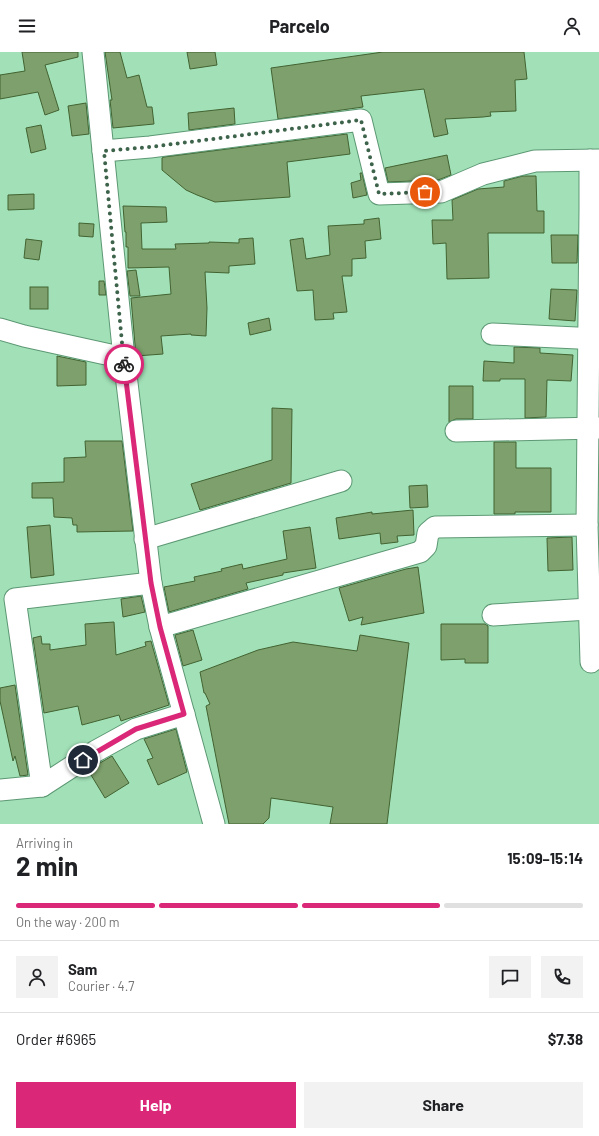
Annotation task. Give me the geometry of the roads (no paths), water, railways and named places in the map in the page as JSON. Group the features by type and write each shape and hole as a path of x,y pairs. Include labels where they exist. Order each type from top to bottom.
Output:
{"street":[{"path":"93,52 124,358 151,583 160,627 214,824"},
{"path":"104,151 150,147 361,120 379,194 441,192 483,174 535,161 594,160 594,428 587,526 591,662"},
{"path":"0,329 24,336 124,358"},
{"path":"492,334 594,339"},
{"path":"456,431 594,428"},
{"path":"145,539 341,481"},
{"path":"160,627 420,552 426,546 428,532 435,527 587,526"},
{"path":"42,786 15,599 151,583"},
{"path":"493,615 589,609"},
{"path":"0,790 42,786 136,729 184,714"}]}
